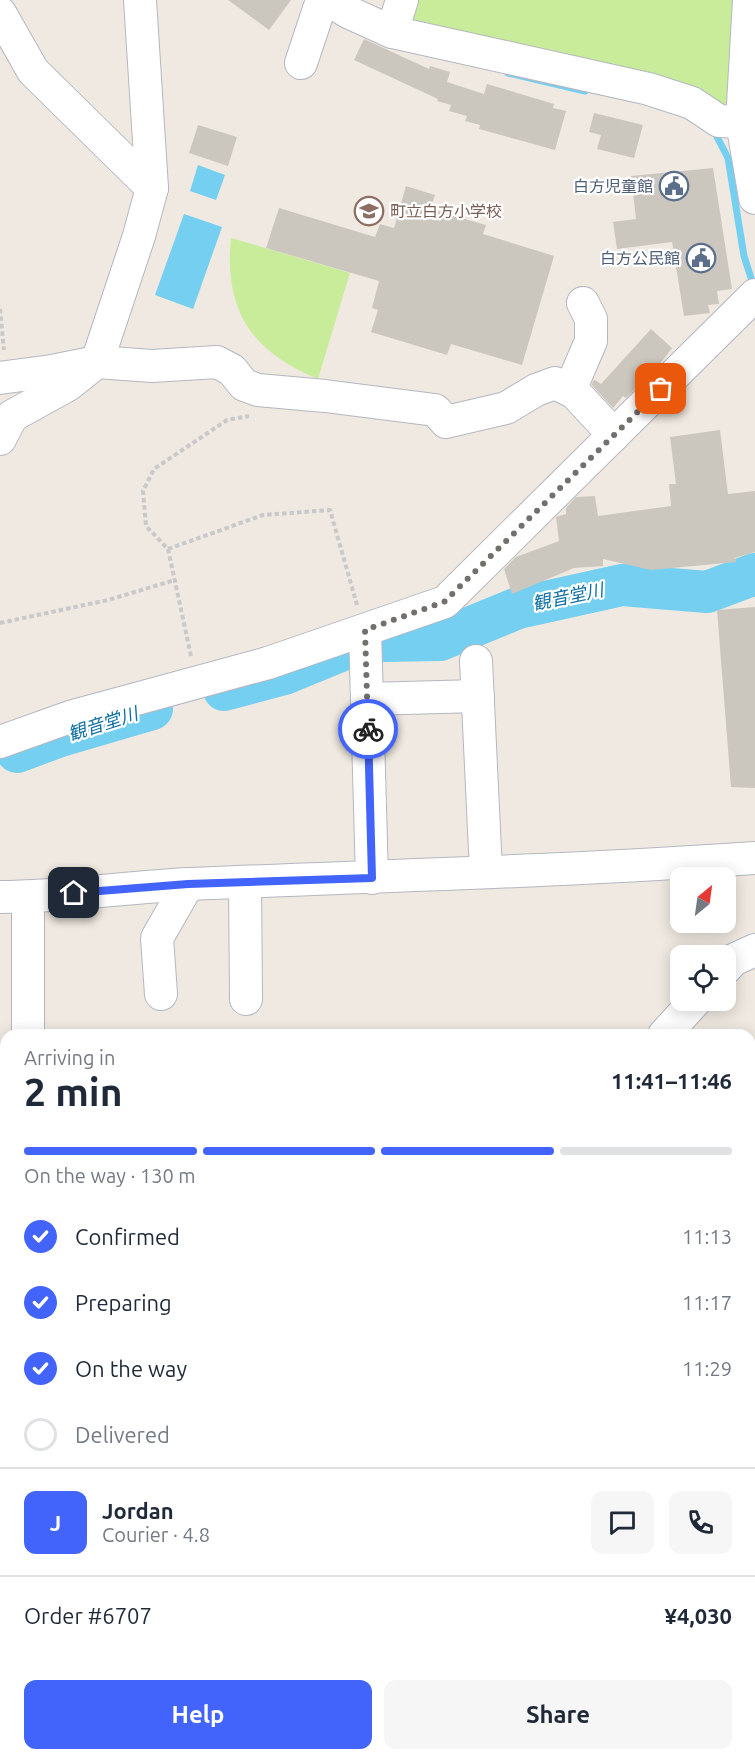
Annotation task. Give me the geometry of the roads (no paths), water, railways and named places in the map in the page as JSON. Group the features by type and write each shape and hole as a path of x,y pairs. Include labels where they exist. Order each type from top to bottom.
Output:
{"street":[{"path":"0,439 12,417 69,385 97,362 140,236 152,188 140,0"},
{"path":"301,63 322,0"},
{"path":"328,0 392,32 649,89 692,103 719,121 748,122"},
{"path":"392,32 402,0"},
{"path":"749,0 748,122 755,198"},
{"path":"0,13 33,71 152,188"},
{"path":"0,742 70,717 268,663 444,602 755,296"},
{"path":"570,390 591,341 591,319 583,303"},
{"path":"3,377 97,362 152,366 217,362 232,370 244,385 258,390 354,399 435,410 446,422 506,408 536,390 555,383 575,393 614,435"},
{"path":"365,630 372,878"},
{"path":"476,662 486,872"},
{"path":"367,699 478,696"},
{"path":"27,1029 14,897 188,884 372,878 755,858"},
{"path":"245,883 246,999"},
{"path":"161,994 158,938 188,884"},
{"path":"736,959 755,950"},
{"path":"669,1029 686,1011"}],"water":[{"path":"198,165 225,175 216,200 190,191"},
{"path":"184,214 222,227 193,309 155,295"}],"waterway":[{"path":"508,73 585,91"},
{"path":"711,131 715,133 728,158 744,256 751,278"},
{"name":"観音堂川","path":"383,641 440,640 518,608 622,585 707,592 755,574"},
{"name":"観音堂川","path":"224,690 284,674 340,651"},
{"name":"観音堂川","path":"17,752 60,736 152,709"}],"place":[{"name":"白方児童館","path":"674,186"},
{"name":"町立白方小学校","path":"369,211"},
{"name":"白方公民館","path":"701,258"}]}
